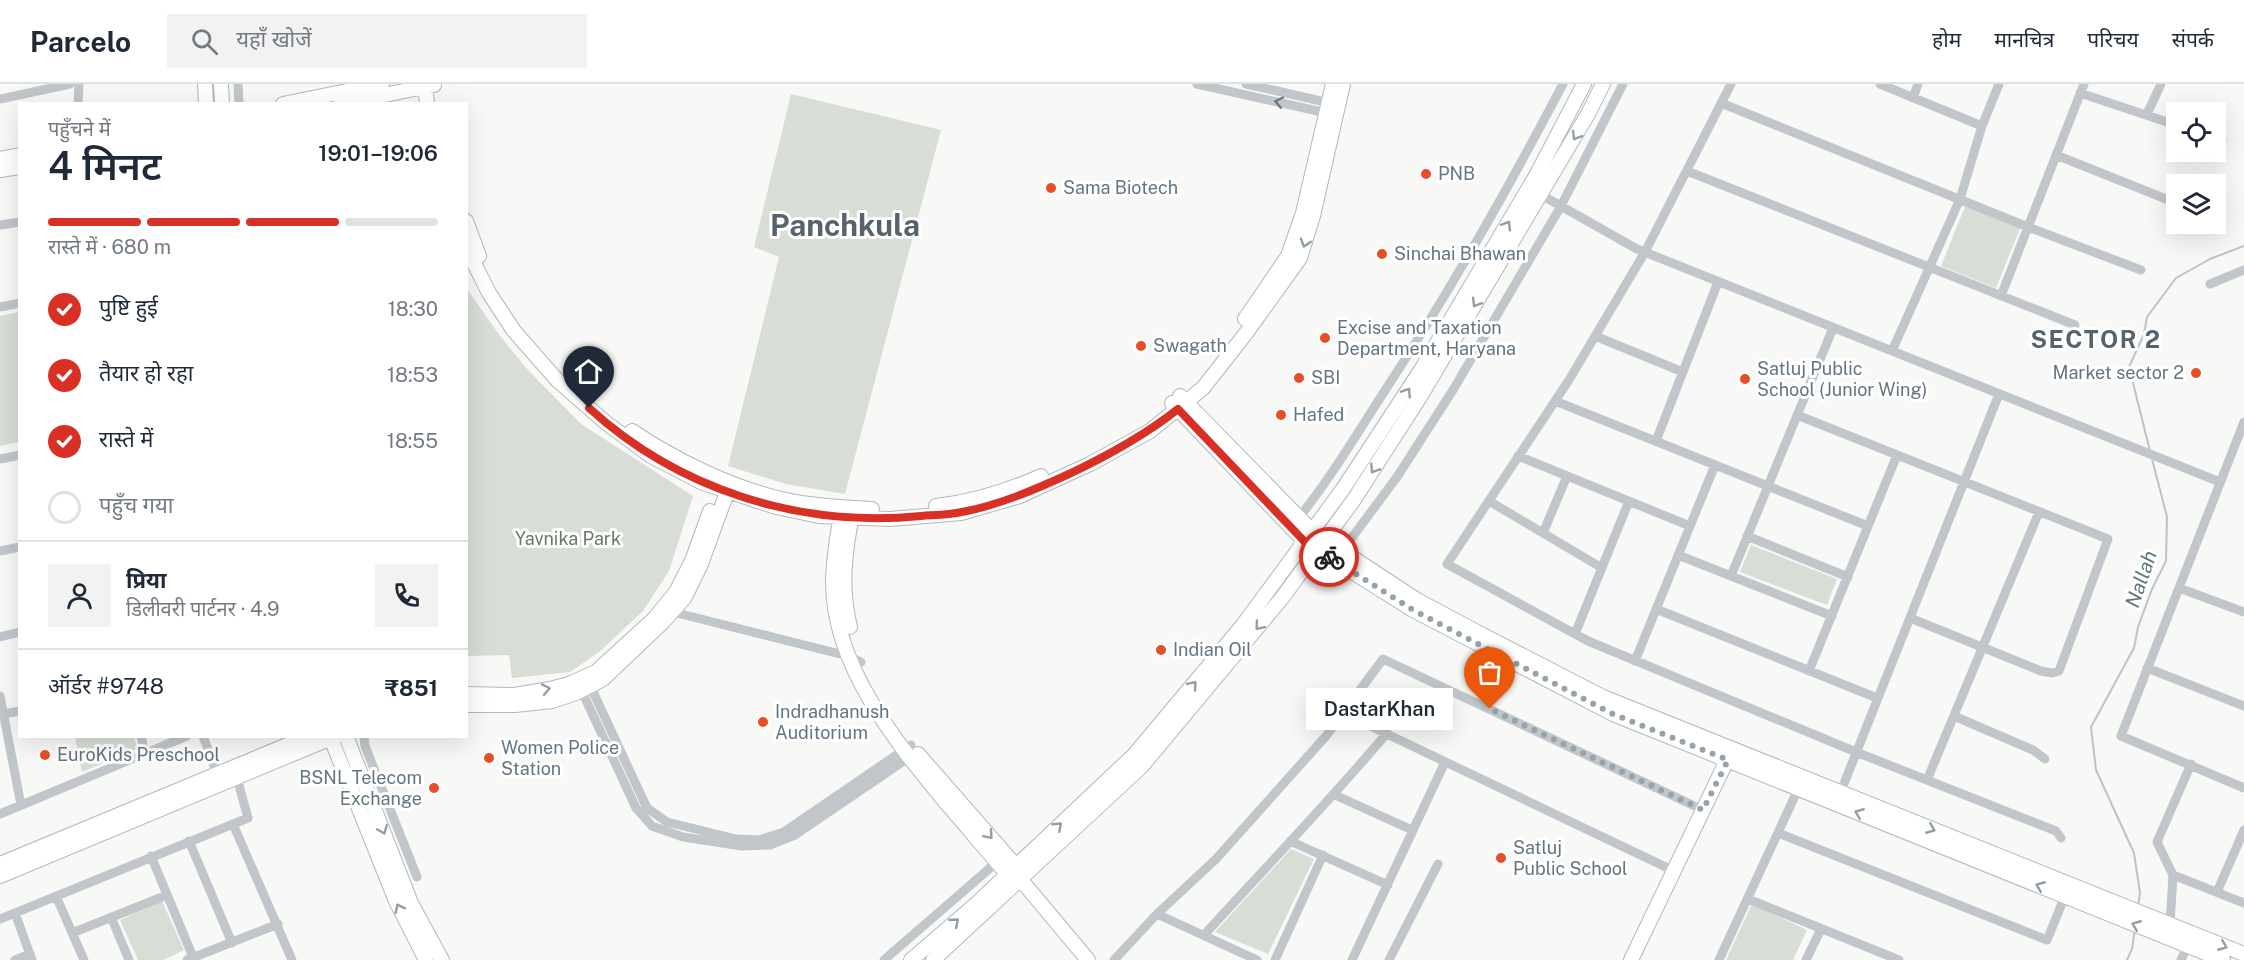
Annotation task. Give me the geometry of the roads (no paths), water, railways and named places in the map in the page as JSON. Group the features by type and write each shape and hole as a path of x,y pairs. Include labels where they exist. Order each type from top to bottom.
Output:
{"street":[{"path":"0,99 28,88 70,84"},
{"path":"78,102 79,84"},
{"path":"205,84 206,102"},
{"path":"221,84 222,102"},
{"path":"238,84 239,102"},
{"path":"343,102 382,84"},
{"path":"1197,84 1332,109"},
{"path":"1246,84 1332,109"},
{"path":"468,227 476,250 496,289 521,327 565,375 612,417 653,445 725,485 776,507 819,516 958,503 1016,488 1086,457 1145,425 1179,403 1300,258 1313,216 1332,109 1333,84"},
{"path":"1332,109 1344,84"},
{"path":"1295,522 1403,364 1497,208 1563,84"},
{"path":"911,960 1017,876 1142,766 1282,598 1353,501 1420,397 1535,191 1584,84"},
{"path":"933,960 1134,755 1243,625 1343,489 1535,191 1588,114 1603,84"},
{"path":"1342,551 1417,448 1561,206 1623,84"},
{"path":"1731,84 1645,252 1555,401 1447,564 1575,634 1635,661 2056,831 2061,838"},
{"path":"1880,84 1982,126"},
{"path":"1913,98 1918,84"},
{"path":"1892,351 1960,199 1982,126 1999,84"},
{"path":"2147,114 2161,84"},
{"path":"300,102 430,85"},
{"path":"427,102 430,85"},
{"path":"430,85 435,102"},
{"path":"2001,296 2082,88 2166,121"},
{"path":"1721,103 2141,270"},
{"path":"0,159 18,155"},
{"path":"2056,155 2166,199"},
{"path":"0,171 18,167"},
{"path":"1686,171 2075,325"},
{"path":"1535,191 1645,252 2220,482"},
{"path":"0,225 18,222"},
{"path":"468,251 489,293 514,331 557,380 605,422 651,456 703,483 725,485"},
{"path":"2211,284 2244,270"},
{"path":"1656,441 1718,282"},
{"path":"0,307 18,303"},
{"path":"1731,576 1833,328"},
{"path":"1595,336 1683,372"},
{"path":"1838,798 1999,394"},
{"path":"1555,401 1868,526"},
{"path":"1179,403 1308,537 1413,610 1613,714 1730,755 2116,910 2164,927 2191,940 2223,960"},
{"path":"1797,415 2108,539 2059,671 2052,673 2041,671 1910,618"},
{"path":"2244,423 2121,736 2244,788"},
{"path":"0,459 18,455"},
{"path":"1809,671 1897,455"},
{"path":"1518,456 1690,526"},
{"path":"1635,661 1715,465"},
{"path":"1543,533 1567,476"},
{"path":"468,705 515,705 552,701 584,683 666,611 692,561 725,485"},
{"path":"1489,501 1602,568"},
{"path":"1575,634 1629,501"},
{"path":"847,512 843,581 846,610 856,653 855,659 910,751 997,862 1017,876"},
{"path":"1928,780 2039,512"},
{"path":"1747,536 1848,577"},
{"path":"1321,545 1342,551 1417,600 1603,697 1730,755"},
{"path":"0,551 18,547"},
{"path":"1678,555 1832,616"},
{"path":"2179,588 2244,612"},
{"path":"1656,609 1877,698"},
{"path":"666,611 855,659"},
{"path":"0,636 18,633"},
{"path":"1114,960 1157,914 1216,859 1326,736 1383,659 1703,810"},
{"path":"2147,668 2244,706"},
{"path":"468,694 515,694 584,683"},
{"path":"584,683 636,808 652,825 683,837 742,846 770,845 778,842 795,835 910,751"},
{"path":"0,696 21,805"},
{"path":"4,714 18,711"},
{"path":"1343,713 1674,871"},
{"path":"1954,716 2033,750 2045,759"},
{"path":"1204,935 1290,840 1335,795 1387,734"},
{"path":"141,738 145,754"},
{"path":"0,814 182,738"},
{"path":"204,738 217,774"},
{"path":"0,864 304,738"},
{"path":"0,876 330,738"},
{"path":"332,738 396,901 426,960"},
{"path":"347,738 411,903 442,960"},
{"path":"364,738 365,746 417,877"},
{"path":"910,751 1088,960"},
{"path":"1631,960 1730,755"},
{"path":"1352,960 1445,762"},
{"path":"2164,927 2173,874 2157,842 2191,764"},
{"path":"0,919 248,818 237,778"},
{"path":"1719,960 1800,783"},
{"path":"1335,795 1412,830"},
{"path":"1838,798 2065,896 2116,910"},
{"path":"233,824 292,960"},
{"path":"2217,892 2244,830"},
{"path":"1778,833 2047,940 2065,896"},
{"path":"1290,840 1388,885"},
{"path":"189,841 232,943"},
{"path":"1275,960 1323,855"},
{"path":"151,856 190,959 278,924"},
{"path":"884,960 997,862"},
{"path":"1389,960 1438,864"},
{"path":"2173,874 2244,903"},
{"path":"72,933 167,895"},
{"path":"56,896 84,960"},
{"path":"1748,898 1895,959"},
{"path":"15,912 31,957 15,960"},
{"path":"1157,914 1257,960"},
{"path":"111,917 129,960"},
{"path":"1806,960 1821,929"},
{"path":"2191,940 2244,954"},
{"path":"2181,960 2191,940"}],"waterway":[{"name":"Nallah","path":"2150,451 2129,367 2144,334 2147,317 2176,278 2210,259 2244,246"},
{"name":"Nallah","path":"2138,906 2140,893 2134,853 2096,770 2091,727 2134,648 2138,627 2152,589 2166,561 2167,517 2152,459"},
{"name":"Nallah","path":"2127,960 2132,949 2135,929"}],"place":[{"name":"PNB","path":"1426,174"},
{"name":"Sama Biotech","path":"1051,188"},
{"name":"Sinchai Bhawan","path":"1382,254"},
{"name":"Excise and Taxation Department, Haryana","path":"1325,338"},
{"name":"Swagath","path":"1141,346"},
{"name":"Market sector 2","path":"2196,373"},
{"name":"SBI","path":"1299,378"},
{"name":"Satluj Public School (Junior Wing)","path":"1745,379"},
{"name":"Hafed","path":"1281,415"},
{"name":"Indian Oil","path":"1161,650"},
{"name":"DastarKhan","path":"1490,709"},
{"name":"Indradhanush Auditorium","path":"763,722"},
{"name":"EuroKids Preschool","path":"45,755"},
{"name":"Women Police Station","path":"489,758"},
{"name":"BSNL Telecom Exchange","path":"434,788"},
{"name":"Satluj Public School","path":"1501,858"}],"district":[{"name":"Panchkula","path":"845,226"},
{"name":"SECTOR 2","path":"2096,340"}],"park label":[{"name":"Yavnika Park","path":"568,539"}]}
